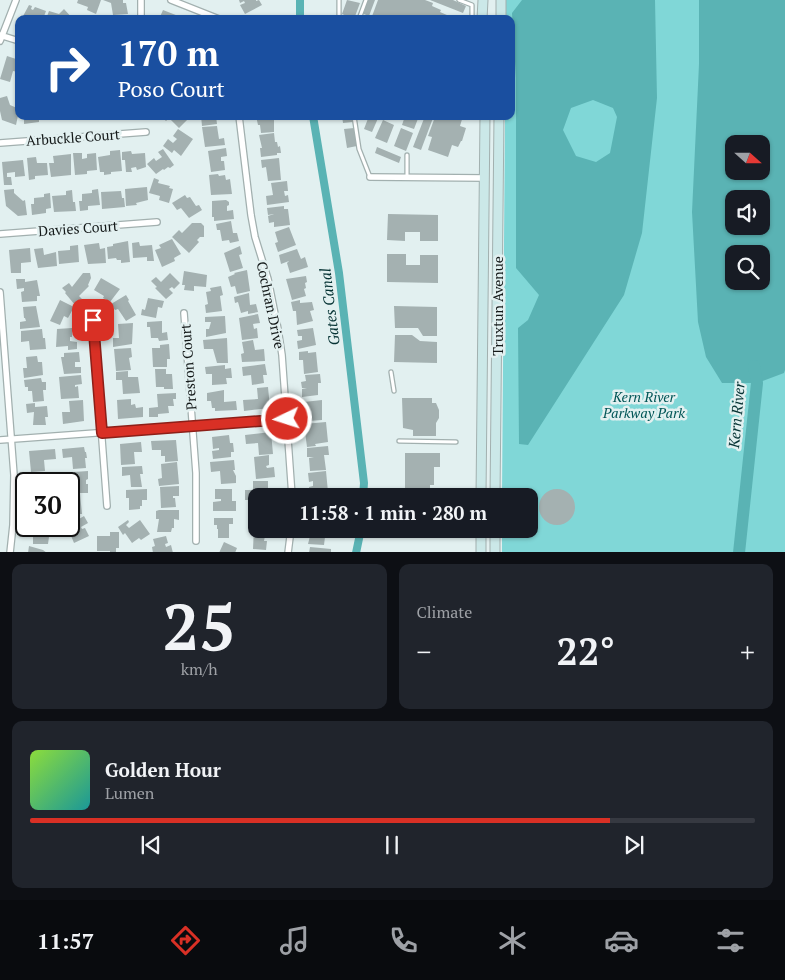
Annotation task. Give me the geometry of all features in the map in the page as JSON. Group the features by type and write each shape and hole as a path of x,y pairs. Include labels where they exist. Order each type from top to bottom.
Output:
{"main road":[{"path":"482,0 482,15"},
{"path":"500,15 501,0"},
{"name":"Truxtun Avenue","path":"481,488 485,120"},
{"name":"Truxtun Avenue","path":"495,488 500,120"},
{"path":"497,241 491,188 484,178 492,166 499,136"},
{"path":"480,552 481,538"},
{"path":"495,538 495,552"}],"street":[{"path":"15,40 1,37 16,0"},
{"path":"141,0 141,15"},
{"path":"170,0 209,15"},
{"name":"Cochran Drive","path":"239,120 251,215 274,304 278,329 291,488"},
{"name":"Arbuckle Court","path":"0,143 146,132"},
{"path":"370,177 484,178"},
{"name":"Davies Court","path":"0,234 157,222"},
{"path":"0,292 15,500 10,552"},
{"name":"Preston Court","path":"184,313 196,473 196,541"},
{"path":"93,320 107,506"},
{"path":"0,440 287,419"},
{"path":"288,552 290,538"}],"lane":[{"path":"338,15 339,0"},
{"path":"360,15 366,0"},
{"path":"459,0 472,5 472,15"},
{"path":"355,120 359,149 370,177"},
{"path":"407,155 408,177"},
{"path":"391,372 394,391"},
{"path":"399,441 456,442"}],"green space":[{"name":"Kern River Parkway Park","path":"506,0 785,0 785,552 502,552 502,538 538,538 538,488 502,488 505,120 515,120 515,15 506,15"}],"shaded area":[{"path":"522,0 655,0 657,98 642,233 624,295 528,445 519,444 518,328 528,320 539,295 516,268 516,78 515,15 512,15","holes":["593,100 613,108 617,117 610,153 596,162 576,156 563,130 571,108"]},
{"path":"699,0 785,0 784,373 757,383 722,383 706,357 698,322 692,212 699,64"}],"building":[{"path":"78,0 101,0 96,14 87,10 88,7 77,3"},
{"path":"103,0 123,0 123,3 126,3 128,14 113,15 111,3"},
{"path":"239,0 259,0 262,5 245,14 240,5 245,3 244,1 240,3"},
{"path":"347,0 360,3 356,15 342,14"},
{"path":"366,0 375,0 369,15 361,13"},
{"path":"378,0 425,0 433,3 432,6 447,15 372,15"},
{"path":"430,0 453,0 466,6 463,13"},
{"path":"29,5 32,6 31,9 33,10 35,7 46,11 44,15 24,15"},
{"path":"64,9 69,15 48,15 49,11 59,14"},
{"path":"163,10 176,15 161,15"},
{"path":"7,56 15,59 15,71 13,71 10,82 0,79"},
{"path":"7,96 10,105 15,107 16,125 2,120 0,98"},
{"path":"24,120 39,120 39,122 24,124"},
{"path":"171,120 187,120 179,128"},
{"path":"201,120 216,120 217,124 202,126"},
{"path":"257,120 274,120 274,132 261,133 260,125 258,125"},
{"path":"343,120 353,120 353,122 343,123"},
{"path":"367,120 377,120 372,132 364,129"},
{"path":"383,120 394,125 387,143 375,138"},
{"path":"404,120 417,120 414,129 402,125"},
{"path":"423,120 432,120 421,150 413,147"},
{"path":"434,120 462,120 460,126 466,128 462,141 458,147 452,145 448,157 428,150 432,137 428,136"},
{"path":"217,126 219,139 224,138 225,145 205,147 202,127"},
{"path":"354,128 357,146 347,148 344,129"},
{"path":"401,128 413,133 406,151 394,146"},
{"path":"178,129 193,139 181,156 174,150 172,153 163,146 168,139 173,143 177,139 173,136"},
{"path":"274,133 275,142 277,142 278,147 280,146 281,153 261,157 260,148 262,148 259,135"},
{"path":"377,147 401,157 399,163 375,153"},
{"path":"226,148 227,156 221,157 221,161 224,161 225,170 211,172 208,151"},
{"path":"163,149 174,165 156,174 147,164 154,158 156,161 162,157 158,152"},
{"path":"120,150 122,171 104,175 104,172 100,172 98,157 110,155 110,151"},
{"path":"131,151 132,154 145,153 146,167 137,170 136,167 131,168 132,172 126,172 125,160 122,160 122,152"},
{"path":"73,153 82,153 82,159 87,158 87,154 96,153 97,170 87,171 87,174 75,175"},
{"path":"71,154 71,175 51,177 49,163 54,163 53,156"},
{"path":"36,157 37,163 47,163 48,175 35,176 35,179 29,180 27,158"},
{"path":"279,158 281,180 268,181 266,167 262,168 261,160"},
{"path":"23,160 25,176 15,177 15,172 7,173 7,177 11,177 12,185 4,185 2,162"},
{"path":"218,174 219,176 225,175 226,180 230,179 232,194 211,195 209,175"},
{"path":"154,178 159,180 158,183 170,186 169,188 173,189 169,203 159,200 160,196 149,193"},
{"path":"287,181 288,191 284,191 285,196 288,195 289,202 267,205 266,196 273,195 271,183"},
{"path":"147,187 148,200 136,203 137,205 126,206 125,189"},
{"path":"14,189 14,193 23,201 25,200 27,215 18,216 6,206 4,190"},
{"path":"98,189 100,205 88,206 88,210 80,211 79,201 82,201 82,194 92,193 92,190"},
{"path":"72,190 76,211 54,212 52,196 66,195 66,191"},
{"path":"121,191 125,207 102,209 101,192"},
{"path":"50,193 51,208 46,209 46,213 32,215 31,204 34,204 34,198 44,197 44,194"},
{"path":"185,195 187,198 190,197 196,206 199,205 202,210 189,218 181,208 177,210 172,203"},
{"path":"226,200 229,202 227,211 233,210 234,219 214,221 214,217 212,217 212,201"},
{"path":"284,206 284,209 288,209 290,225 274,227 274,222 269,223 268,216 274,214 268,215 267,208"},
{"path":"388,214 438,215 438,241 420,241 420,232 405,232 405,241 387,240"},
{"path":"231,221 233,233 237,233 239,241 230,243 229,240 222,241 220,230 217,230 216,224"},
{"path":"192,223 201,223 204,226 204,237 200,237 197,240 199,242 189,253 172,237 179,230 182,233"},
{"path":"289,227 296,245 278,252 275,243 278,242 275,232"},
{"path":"172,239 181,254 174,258 175,261 162,267 155,250 161,248 159,245"},
{"path":"128,241 130,262 121,263 121,260 116,258 108,259 107,247"},
{"path":"139,242 140,246 152,245 154,261 147,261 147,257 133,258 132,243"},
{"path":"99,243 100,249 105,248 106,263 88,264 84,245"},
{"path":"78,245 79,262 59,264 58,251 70,250 70,246"},
{"path":"240,246 242,254 239,255 243,268 230,272 224,253"},
{"path":"30,248 31,262 21,263 21,273 11,273 9,250"},
{"path":"43,248 44,255 56,252 57,266 38,268 34,249"},
{"path":"297,249 301,259 305,257 308,267 290,273 287,263 289,261 281,264 279,255"},
{"path":"387,254 406,254 406,265 420,265 420,255 438,255 438,283 387,282"},
{"path":"247,270 250,291 237,294 235,286 231,287 228,277 234,273"},
{"path":"184,271 207,275 206,287 194,286 194,291 184,290 185,285 182,285"},
{"path":"83,273 90,273 89,286 79,296 82,299 75,305 62,288 69,283 72,287"},
{"path":"170,273 180,283 174,289 172,287 169,289 173,293 166,299 151,281 156,277 161,282"},
{"path":"306,276 307,282 304,289 306,296 292,300 286,279"},
{"path":"101,278 120,289 110,302 94,290"},
{"path":"16,279 25,279 25,282 37,280 40,296 37,296 37,301 22,302 21,292 24,291 24,288 17,289"},
{"path":"221,286 223,295 220,296 222,311 206,313 205,305 208,304 206,292 211,291 210,288"},
{"path":"249,293 250,305 256,304 258,312 248,314 248,311 241,313 238,302 235,303 234,297"},
{"path":"126,295 136,315 126,321 118,309 115,310 111,304"},
{"path":"148,298 164,301 162,308 158,307 156,318 141,315 142,309 145,310"},
{"path":"60,300 74,307 68,318 64,316 60,325 50,321"},
{"path":"300,300 300,303 312,302 314,310 310,311 313,321 297,325 296,311 293,311 291,302"},
{"path":"36,306 40,327 20,329 20,322 26,321 23,307"},
{"path":"394,306 437,307 437,336 423,336 418,328 395,328"},
{"path":"258,314 260,323 253,324 254,329 257,328 258,338 242,340 239,318"},
{"path":"225,316 226,333 206,337 206,329 209,329 211,322 205,322 205,317"},
{"path":"162,321 162,333 167,332 168,340 159,341 158,338 151,338 150,327 147,327 147,322"},
{"path":"133,323 132,344 113,347 113,338 119,338 118,324"},
{"path":"72,328 70,341 77,342 77,349 68,350 68,346 56,347 57,329"},
{"path":"313,328 316,345 298,349 297,341 302,340 302,336 298,336 297,330"},
{"path":"42,329 46,349 30,350 29,341 21,342 21,331"},
{"path":"395,335 412,335 420,341 437,342 437,363 394,362"},
{"path":"227,338 228,363 217,363 213,349 204,349 203,340"},
{"path":"253,340 255,350 264,349 265,361 242,362 241,354 244,353 242,342"},
{"path":"169,344 170,359 167,359 167,367 153,367 152,348 160,348 160,345"},
{"path":"131,348 132,357 129,358 131,370 116,371 114,349"},
{"path":"308,351 308,353 316,352 318,372 304,374 303,360 299,360 299,352"},
{"path":"79,352 80,362 75,362 75,367 81,367 81,373 64,374 61,357 64,357 64,353"},
{"path":"37,356 38,362 42,362 43,375 24,378 23,368 27,368 26,357"},
{"path":"265,364 267,375 263,375 264,383 252,385 251,375 243,376 242,367"},
{"path":"225,365 225,369 231,368 232,378 226,378 227,384 212,385 212,374 206,374 205,367"},
{"path":"155,369 166,369 166,374 172,374 173,389 156,387"},
{"path":"128,371 128,377 138,377 140,393 123,394 122,380 116,380 116,372"},
{"path":"320,374 321,383 318,383 318,395 302,397 302,389 307,389 302,388 301,382 306,381 305,375"},
{"path":"81,375 82,384 75,385 75,387 78,386 79,398 61,399 59,377"},
{"path":"41,378 42,382 46,382 46,390 43,390 44,401 33,402 32,391 28,391 28,387 25,387 24,380"},
{"path":"268,387 270,408 244,411 243,400 258,399 257,388"},
{"path":"224,390 224,402 236,401 237,410 215,411 215,408 212,408 211,401 207,401 207,393"},
{"path":"176,393 176,399 173,399 174,406 168,406 169,413 158,414 158,417 149,417 149,408 158,407 157,394"},
{"path":"402,398 432,398 432,403 436,403 439,410 436,436 413,436 413,430 403,428"},
{"path":"131,399 131,405 135,404 136,408 143,407 143,417 118,419 117,400"},
{"path":"83,400 84,421 63,424 62,412 70,412 69,401"},
{"path":"322,400 322,420 309,421 308,409 304,409 304,402"},
{"path":"35,403 35,407 47,406 48,417 45,417 46,425 33,425 34,412 27,413 26,404"},
{"path":"326,422 328,442 307,447 304,424"},
{"path":"271,432 273,454 259,455 258,443 246,444 245,435"},
{"path":"229,435 230,443 233,443 234,452 231,452 231,457 213,459 212,451 219,450 219,448 213,449 212,437"},
{"path":"176,440 178,461 165,462 165,456 161,456 161,450 152,450 151,441"},
{"path":"141,442 142,452 134,452 135,464 121,465 120,444"},
{"path":"328,446 329,455 324,455 326,470 310,471 309,458 314,457 307,457 307,448"},
{"path":"84,447 87,458 85,458 86,468 73,469 72,457 63,458 62,449"},
{"path":"55,449 56,459 44,460 45,471 31,472 29,451"},
{"path":"405,453 440,453 440,467 434,467 434,485 430,485 430,488 405,488"},
{"path":"269,455 269,465 266,466 267,468 274,467 275,477 256,479 254,457"},
{"path":"234,460 235,470 233,470 236,476 236,483 221,484 220,471 211,472 210,462"},
{"path":"177,462 179,484 159,486 158,479 162,478 161,464"},
{"path":"142,466 143,474 140,474 142,487 131,487 130,475 122,476 122,467"},
{"path":"88,471 86,484 88,484 88,493 80,493 80,472 74,472"},
{"path":"326,471 328,488 309,488 313,486 313,481 309,482 308,473"},
{"path":"253,481 268,481 268,488 253,488"},
{"path":"179,486 179,496 173,496 176,507 161,508 160,487"},
{"path":"147,489 147,500 142,500 140,509 129,510 129,498 126,498 126,490"},
{"path":"215,489 232,489 232,501 236,501 236,511 213,511 213,502 221,501 221,499 215,499"},
{"path":"557,489 570,494 575,507 570,520 557,525 544,520 539,507 544,494"},
{"path":"245,490 248,490 248,500 245,500"},
{"path":"80,494 82,514 80,514"},
{"path":"179,510 179,520 174,519 174,528 172,528 171,532 157,532 159,519 156,519 156,511"},
{"path":"84,516 88,523 81,527 82,529 85,528 89,536 74,543 72,537 80,537 80,518"},
{"path":"214,518 233,518 233,524 229,524 229,538 218,538 218,529 217,525 214,525"},
{"path":"128,520 129,522 126,525 129,528 140,520 150,534 132,543 125,533 123,535 118,527"},
{"path":"110,532 119,532 119,548 116,548 116,552 97,551 97,536 110,536"},
{"path":"166,536 168,543 165,544 166,547 171,545 173,552 153,552 152,547 155,546 153,539"},
{"path":"33,537 49,537 48,544 33,544"},
{"path":"254,538 265,538 264,541 267,541 266,550 253,549"},
{"path":"310,538 325,538 324,545 308,544"},
{"path":"224,542 237,548 235,552 219,552"},
{"path":"29,546 46,552 28,552"},
{"path":"310,547 331,549 331,552 309,552"}],"waterway":[{"name":"Gates Canal","path":"300,0 300,15"},
{"name":"Gates Canal","path":"314,120 339,273 364,488"},
{"name":"Kern River","path":"739,552 757,383 754,366"},
{"name":"Gates Canal","path":"356,552 359,538"}],"route":[{"path":"93,320 102,433 287,419"}]}
